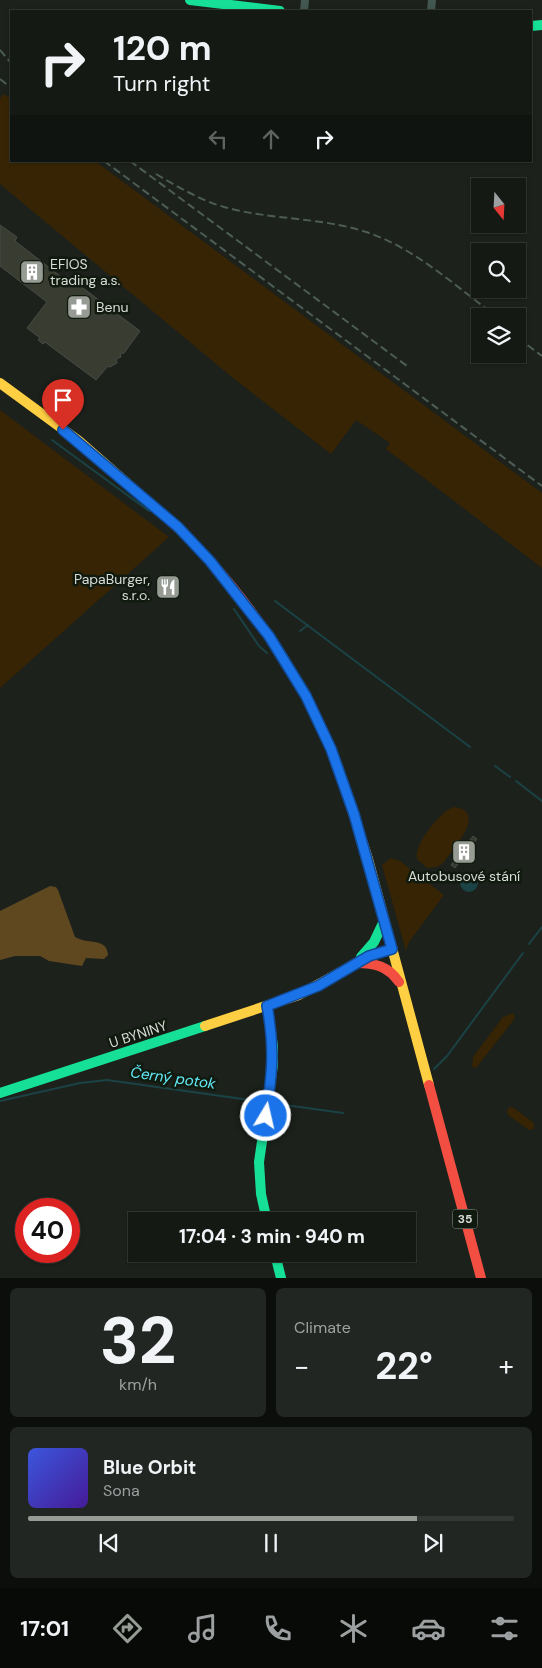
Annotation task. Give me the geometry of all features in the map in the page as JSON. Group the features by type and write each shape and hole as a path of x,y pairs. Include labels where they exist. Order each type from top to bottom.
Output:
{"main road":[{"path":"190,0 272,10"},
{"name":"35","path":"0,383 79,441 178,527 210,561 269,636 300,686 322,728 340,771 368,859 481,1278"},
{"name":"35","path":"0,391 126,482"},
{"path":"355,963 374,942 384,921"},
{"path":"355,963 369,956 392,949"},
{"path":"355,963 369,963 387,968 393,972 402,987"},
{"name":"U BYNINY","path":"0,1093 267,1006 305,992 355,963"},
{"path":"265,1212 261,1194 259,1162 268,1101 273,1046 267,1006"},
{"path":"277,1262 281,1278"}],"shaded area":[{"path":"4,94 10,98 10,162 96,162 542,493 542,568 386,449 390,443 356,420 331,454 233,378 0,184 0,98"},
{"path":"0,410 169,537 0,688"},
{"path":"454,807 464,810 468,816 465,832 443,863 437,867 427,868 417,859 419,846 436,821"},
{"path":"391,858 400,861 444,895 409,942 406,951 382,865"},
{"path":"50,886 56,887 58,890 75,937 104,946 107,949 108,955 104,959 86,958 82,966 49,961 40,956 15,956 0,960 0,911"},
{"path":"513,1013 515,1018 476,1068 472,1067 473,1057 503,1017"},
{"path":"509,1107 514,1108 534,1123 534,1129 529,1130 508,1115"}],"water":[{"path":"469,874 475,877 478,883 475,889 469,892 463,889 460,883 463,877"}],"building":[{"path":"0,225 17,237 15,241 64,279 67,276 140,331 124,353 120,354 121,357 116,359 117,363 110,367 108,366 96,380 45,342 43,344 38,340 40,338 27,328 47,302 0,266"},
{"name":"Autobusové stání","path":"473,836 477,839 455,868 451,865"}],"waterway":[{"path":"52,440 149,511"},
{"path":"275,601 470,747"},
{"path":"234,609 259,646 267,653"},
{"path":"300,631 308,625"},
{"path":"495,766 510,777"},
{"path":"516,781 542,801"},
{"name":"Černý potok","path":"529,944 542,927"},
{"name":"Černý potok","path":"434,1069 447,1056 523,953"},
{"name":"Černý potok","path":"0,1101 80,1083 107,1080 264,1102"},
{"name":"Černý potok","path":"271,1103 343,1113"}],"railway":[{"path":"0,50 10,62"},
{"path":"0,79 10,87"},
{"path":"105,162 542,486"},
{"path":"131,162 407,366"},
{"path":"156,174 198,197 224,207 349,227 384,239 418,258 485,308"},
{"path":"526,344 542,356"}],"traffic: fast":[{"path":"190,0 272,10"},
{"path":"532,26 542,25"},
{"path":"361,957 374,942 384,921"},
{"path":"265,1212 261,1194 259,1162 273,1065 273,1046 267,1006"},
{"path":"0,1093 205,1026"},
{"path":"277,1262 281,1278"}],"traffic: slow":[{"path":"0,383 79,441 160,512"},
{"path":"341,776 368,859 429,1085"},
{"path":"205,1026 299,995 369,956 392,949"}],"traffic: jam":[{"path":"160,512 215,567 267,633 310,705 341,776"},
{"path":"356,963 380,966 390,972 399,982"},
{"path":"429,1085 481,1278"}],"place":[{"name":"EFIOS trading a.s.","path":"32,272"},
{"name":"Benu","path":"79,307"},
{"name":"PapaBurger, s.r.o.","path":"168,587"},
{"name":"Autobusové stání","path":"464,852"}],"route":[{"path":"63,430 79,441 178,527 210,561 269,636 306,696 322,728 340,771 368,859 392,949 369,956 299,995 267,1006 273,1046 273,1066 266,1116"}]}
